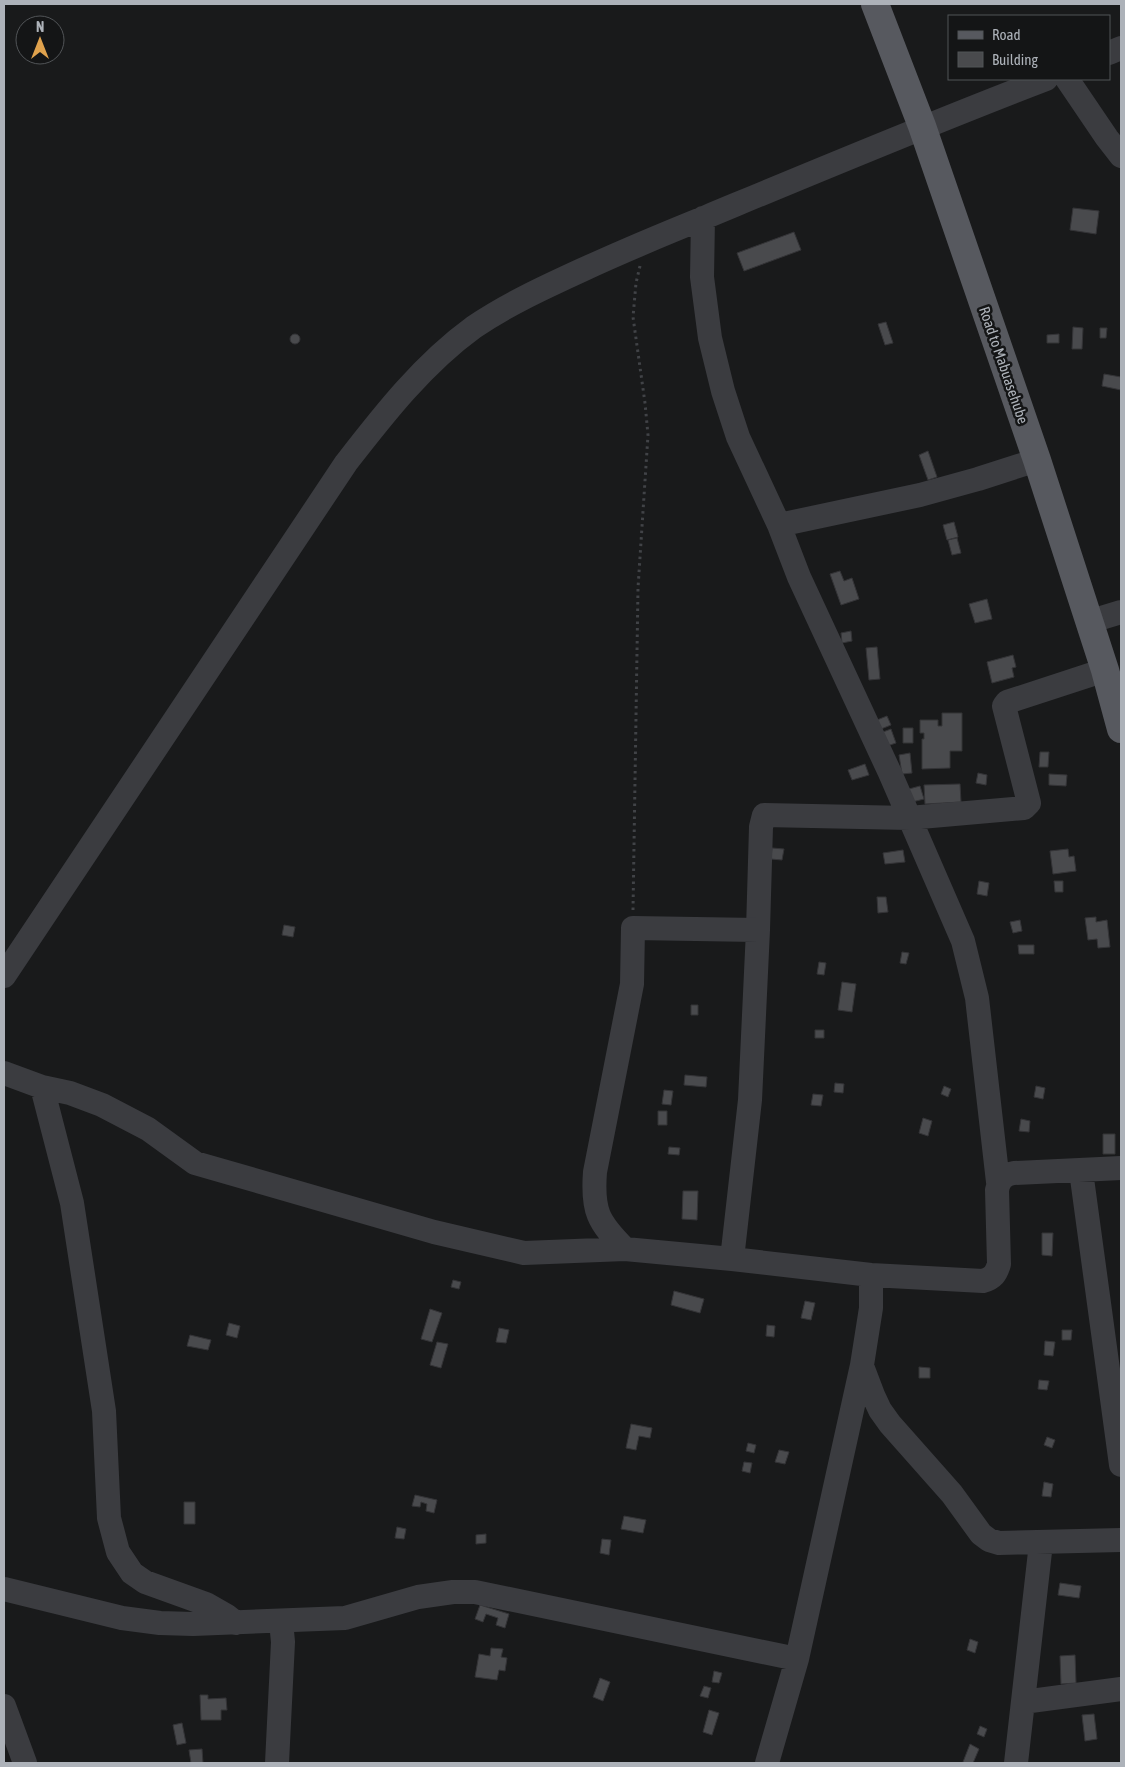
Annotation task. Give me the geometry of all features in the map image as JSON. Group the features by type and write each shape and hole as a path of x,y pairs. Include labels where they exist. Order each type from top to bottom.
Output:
{"main road":[{"name":"Road to Mabuasehube","path":"874,4 922,126 1037,460 1121,729"}],"street":[{"path":"4,976 346,463 381,418 425,369 473,328 519,300 646,241 922,126 1043,80"},
{"path":"1068,80 1106,138 1121,156"},
{"path":"4,1073 42,1087 102,1104 148,1129 201,1166 434,1232 524,1253 625,1249 871,1275 972,1281 990,1279 996,1274 999,1264 998,1182 977,998 963,941 847,678 799,577 779,524 738,436 723,391 710,338 702,277 703,218"},
{"path":"779,524 920,495 1037,460"},
{"path":"1088,622 1121,612"},
{"path":"732,1259 750,1100 758,930 760,828 764,815 909,818 1024,808 1029,803 1004,706 1007,702 1104,670"},
{"path":"625,1249 608,1231 602,1221 594,1198 596,1172 632,984 633,928 758,930"},
{"path":"42,1087 74,1212 104,1411 109,1518 118,1552 132,1573 144,1582 206,1604 236,1623"},
{"path":"998,1182 1002,1177 1014,1173 1121,1168"},
{"path":"1081,1170 1121,1465"},
{"path":"767,1763 797,1659 862,1365 871,1308 871,1275"},
{"path":"862,1365 872,1395 890,1424 952,1494 981,1534 989,1540 999,1543 1121,1540"},
{"path":"1016,1763 1041,1542"},
{"path":"4,1590 132,1619 168,1624 345,1618 418,1597 452,1592 475,1592 797,1659"},
{"path":"277,1763 283,1642 281,1621"},
{"path":"1023,1702 1121,1689"},
{"path":"4,1706 25,1763"}],"path":[{"path":"633,928 638,588 648,435 633,317 636,282 646,241"}],"building":[{"path":"1073,208 1099,211 1096,234 1070,230"},
{"path":"794,232 801,250 744,271 737,253"},
{"path":"886,322 893,343 885,345 878,324"},
{"path":"1073,327 1083,328 1082,349 1072,349"},
{"path":"1100,328 1107,328 1106,338 1100,338"},
{"path":"293,334 297,334 300,339 299,343 293,344 290,341 290,337"},
{"path":"1059,334 1059,343 1047,343 1047,335"},
{"path":"1104,374 1121,377 1121,390 1102,386"},
{"path":"928,451 937,477 928,480 919,455"},
{"path":"954,522 958,537 947,540 943,525"},
{"path":"957,538 961,553 952,555 948,540"},
{"path":"840,571 844,581 852,578 859,599 841,605 830,574"},
{"path":"987,599 992,619 975,623 969,604"},
{"path":"851,631 852,641 842,643 841,633"},
{"path":"877,647 880,679 869,680 866,648"},
{"path":"1013,655 1016,667 1012,668 1014,677 992,683 987,662"},
{"path":"942,713 962,713 962,751 950,751 950,768 922,769 922,739 924,739 924,733 920,733 920,720 938,720 938,726 942,726"},
{"path":"887,716 891,725 881,729 877,720"},
{"path":"903,728 913,728 913,743 903,743"},
{"path":"891,729 896,743 887,746 883,732"},
{"path":"1040,752 1049,752 1048,767 1039,767"},
{"path":"910,753 912,773 902,774 899,755"},
{"path":"865,764 869,775 852,780 848,770"},
{"path":"978,773 987,775 986,785 976,783"},
{"path":"1049,774 1067,775 1066,786 1049,785"},
{"path":"960,784 961,802 925,804 924,785"},
{"path":"920,786 924,799 912,802 909,789"},
{"path":"772,848 784,849 782,860 771,859"},
{"path":"1068,849 1069,857 1074,856 1076,871 1053,874 1050,851"},
{"path":"903,850 905,862 885,864 883,853"},
{"path":"979,881 989,883 987,896 977,894"},
{"path":"1054,881 1063,881 1063,892 1055,892"},
{"path":"877,897 886,897 888,912 878,913"},
{"path":"1096,917 1096,922 1107,920 1110,947 1098,948 1097,939 1088,940 1085,918"},
{"path":"1020,920 1022,931 1013,933 1010,922"},
{"path":"284,925 295,927 293,937 282,935"},
{"path":"1018,945 1034,945 1034,954 1019,954"},
{"path":"902,952 909,953 906,964 900,963"},
{"path":"819,962 826,963 824,975 817,974"},
{"path":"842,982 856,984 852,1012 838,1010"},
{"path":"691,1005 698,1005 698,1015 691,1015"},
{"path":"815,1030 824,1030 824,1038 815,1038"},
{"path":"685,1075 707,1077 706,1087 684,1085"},
{"path":"835,1083 844,1084 843,1093 834,1092"},
{"path":"944,1086 951,1089 948,1097 941,1094"},
{"path":"1036,1086 1045,1088 1043,1099 1034,1097"},
{"path":"664,1090 673,1091 671,1105 662,1104"},
{"path":"813,1094 823,1095 821,1106 811,1105"},
{"path":"658,1111 667,1111 667,1125 658,1125"},
{"path":"923,1118 932,1121 928,1136 919,1133"},
{"path":"1021,1119 1030,1121 1029,1132 1019,1131"},
{"path":"1103,1134 1115,1134 1115,1154 1103,1154"},
{"path":"669,1147 680,1148 679,1155 668,1154"},
{"path":"683,1191 698,1191 697,1220 682,1219"},
{"path":"1042,1233 1053,1233 1052,1256 1042,1255"},
{"path":"453,1280 461,1282 459,1289 451,1287"},
{"path":"674,1291 704,1299 700,1313 671,1305"},
{"path":"805,1301 815,1303 811,1320 801,1318"},
{"path":"430,1309 442,1313 432,1342 421,1339"},
{"path":"229,1323 240,1326 237,1338 226,1335"},
{"path":"767,1325 775,1326 774,1337 766,1336"},
{"path":"499,1328 509,1330 506,1343 496,1342"},
{"path":"1062,1330 1072,1330 1071,1340 1062,1340"},
{"path":"190,1335 211,1340 208,1350 187,1346"},
{"path":"1045,1341 1055,1342 1053,1356 1044,1355"},
{"path":"437,1342 448,1344 441,1368 430,1365"},
{"path":"919,1367 930,1368 930,1378 919,1378"},
{"path":"1039,1380 1049,1381 1047,1390 1038,1389"},
{"path":"631,1424 652,1428 650,1438 639,1436 636,1450 626,1448"},
{"path":"1047,1437 1055,1440 1052,1448 1044,1445"},
{"path":"748,1443 756,1445 754,1453 746,1451"},
{"path":"779,1450 789,1452 785,1464 775,1462"},
{"path":"744,1462 752,1463 750,1473 742,1471"},
{"path":"1044,1482 1053,1484 1051,1497 1042,1496"},
{"path":"415,1495 437,1500 434,1513 426,1511 427,1504 421,1502 420,1507 412,1506"},
{"path":"184,1502 195,1502 195,1524 184,1524"},
{"path":"624,1516 646,1520 643,1533 621,1529"},
{"path":"397,1527 406,1529 404,1539 395,1538"},
{"path":"486,1534 486,1543 476,1544 476,1535"},
{"path":"602,1539 611,1540 609,1555 600,1553"},
{"path":"1060,1583 1081,1586 1079,1598 1058,1595"},
{"path":"480,1605 509,1614 505,1628 496,1625 498,1618 486,1614 483,1622 475,1619"},
{"path":"970,1639 978,1642 975,1653 967,1650"},
{"path":"491,1648 503,1649 501,1657 507,1658 505,1671 499,1670 497,1680 475,1677 479,1654 490,1656"},
{"path":"1075,1655 1076,1683 1061,1684 1060,1656"},
{"path":"714,1671 722,1673 719,1683 712,1682"},
{"path":"600,1678 610,1682 603,1701 593,1697"},
{"path":"704,1686 711,1688 708,1698 700,1696"},
{"path":"200,1695 208,1695 208,1699 226,1698 227,1710 221,1710 221,1720 201,1720"},
{"path":"709,1710 719,1713 712,1735 703,1732"},
{"path":"1094,1714 1097,1739 1085,1741 1082,1715"},
{"path":"182,1723 186,1743 177,1745 173,1725"},
{"path":"980,1726 987,1729 984,1737 977,1734"},
{"path":"970,1744 979,1749 973,1763 966,1763 963,1762"},
{"path":"202,1749 203,1763 191,1763 189,1750"}]}
